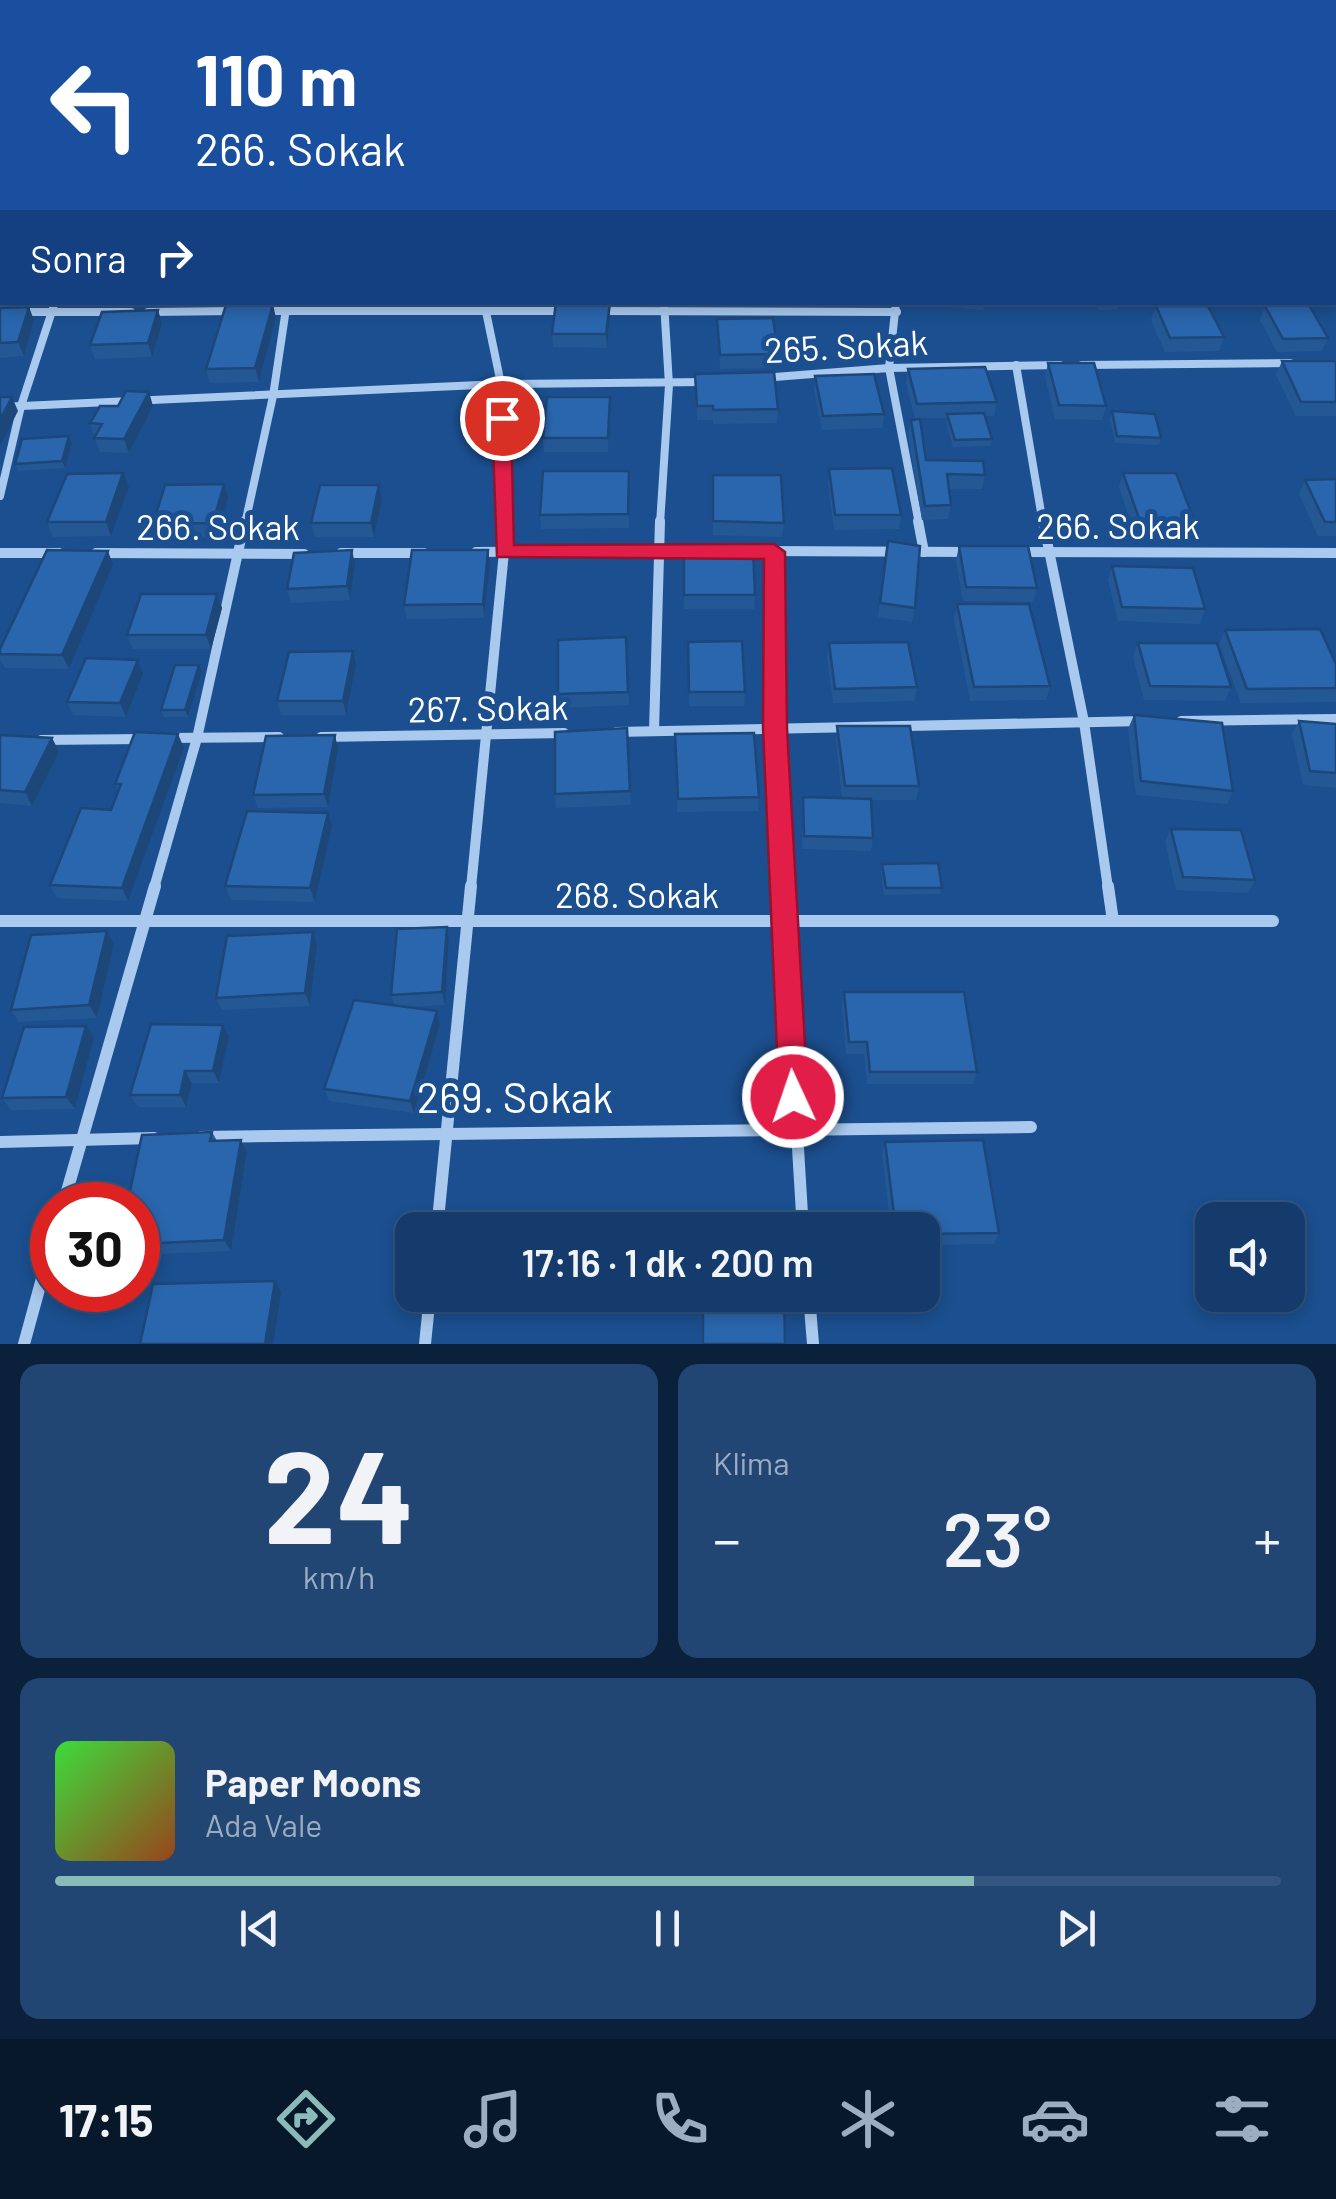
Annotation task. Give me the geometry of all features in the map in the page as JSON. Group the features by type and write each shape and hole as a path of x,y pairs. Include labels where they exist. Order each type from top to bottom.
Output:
{"street":[{"path":"439,1212 504,552 501,384 484,306"},
{"path":"0,496 21,406 53,307"},
{"path":"0,312 53,307 896,307 889,368 924,552"},
{"path":"69,1182 196,738 274,396 286,307"},
{"path":"654,730 658,552 668,385 664,307"},
{"name":"265. Sokak","path":"742,380 889,368 1298,363"},
{"path":"1016,365 1048,552 1084,722 1113,921"},
{"name":"265. Sokak","path":"0,406 501,384 668,385 724,381"},
{"name":"266. Sokak","path":"332,553 446,552"},
{"path":"466,552 716,552"},
{"path":"735,552 977,552"},
{"path":"774,552 775,728 783,921 802,1212"},
{"name":"266. Sokak","path":"995,552 1336,553"},
{"name":"266. Sokak","path":"0,553 312,554"},
{"name":"267. Sokak","path":"598,732 1336,719"},
{"name":"267. Sokak","path":"312,737 580,732"},
{"path":"20,740 293,737"},
{"name":"268. Sokak","path":"0,921 1274,921"},
{"name":"269. Sokak","path":"0,1142 447,1130 795,1132 1030,1127"},
{"path":"24,1344 33,1312"},
{"path":"426,1344 429,1312"},
{"path":"809,1312 812,1344"}],"building":[{"path":"226,305 273,305 255,368 206,369"},
{"path":"556,305 610,305 606,334 552,334"},
{"path":"1309,305 1328,338 1283,339 1265,306"},
{"path":"1156,306 1208,306 1224,337 1170,338"},
{"path":"29,307 18,342 0,343 0,308"},
{"path":"158,310 148,343 90,345 102,312"},
{"path":"773,318 778,354 720,355 717,319"},
{"path":"1282,361 1336,361 1336,402 1301,402"},
{"path":"1048,363 1094,363 1106,406 1059,405"},
{"path":"985,367 997,402 917,404 908,369"},
{"path":"774,372 778,409 713,410 713,406 697,406 695,374"},
{"path":"874,374 884,414 823,416 815,376"},
{"path":"126,391 149,392 124,439 94,438 102,424 90,423 100,406 118,406"},
{"path":"0,397 12,397 0,420"},
{"path":"547,397 610,397 608,438 543,438"},
{"path":"1112,411 1155,414 1161,438 1117,436"},
{"path":"984,413 992,439 955,440 947,414"},
{"path":"920,419 926,460 983,461 985,475 947,474 951,505 925,506 911,420"},
{"path":"69,436 62,461 15,464 22,439"},
{"path":"892,468 901,515 835,515 829,469"},
{"path":"543,471 629,471 628,514 540,515"},
{"path":"123,473 106,522 47,522 67,474"},
{"path":"1123,473 1176,473 1195,523 1141,524"},
{"path":"713,475 781,475 784,523 713,521"},
{"path":"1336,479 1336,522 1325,522 1305,480"},
{"path":"224,484 213,523 153,524 165,485"},
{"path":"320,485 379,485 371,523 311,523"},
{"path":"888,541 920,546 915,608 880,603"},
{"path":"959,546 1028,546 1037,588 966,587"},
{"path":"684,548 753,548 755,595 684,595"},
{"path":"47,550 108,551 62,655 0,654 0,649"},
{"path":"352,550 347,586 287,589 294,553"},
{"path":"412,550 488,550 483,604 404,605"},
{"path":"1112,566 1193,568 1205,609 1122,607"},
{"path":"141,594 217,594 206,635 127,635"},
{"path":"957,604 1029,604 1050,686 974,687"},
{"path":"1320,629 1336,664 1336,688 1247,689 1225,630"},
{"path":"626,637 628,692 558,694 558,640"},
{"path":"742,641 745,692 689,692 688,642"},
{"path":"908,642 917,687 835,689 829,643"},
{"path":"1138,643 1217,643 1231,687 1150,686"},
{"path":"353,651 343,701 277,701 289,652"},
{"path":"86,658 138,660 120,703 67,702"},
{"path":"175,665 199,665 185,710 161,710"},
{"path":"1134,715 1222,723 1233,791 1141,781"},
{"path":"1299,721 1336,724 1336,773 1310,771"},
{"path":"837,726 910,726 919,786 845,786"},
{"path":"627,728 630,791 555,794 555,732"},
{"path":"135,732 178,734 122,888 50,885 81,808 111,810 121,784 115,784"},
{"path":"754,733 759,797 678,799 675,734"},
{"path":"0,735 52,738 25,792 0,790"},
{"path":"335,735 324,794 253,795 266,736"},
{"path":"803,797 871,799 873,838 804,836"},
{"path":"247,811 328,813 310,888 225,886"},
{"path":"1171,829 1241,830 1255,880 1183,877"},
{"path":"938,863 942,888 886,888 882,864"},
{"path":"447,927 442,992 391,995 397,929"},
{"path":"107,931 89,1005 11,1010 31,935"},
{"path":"313,932 305,993 216,998 227,936"},
{"path":"844,992 964,992 977,1072 870,1072 867,1042 849,1042"},
{"path":"354,1000 437,1011 410,1101 324,1089"},
{"path":"151,1024 223,1025 213,1071 185,1071 180,1095 130,1095"},
{"path":"86,1026 66,1097 2,1098 24,1027"},
{"path":"212,1132 210,1141 241,1140 224,1240 160,1243 160,1182 132,1182 142,1135"},
{"path":"983,1140 999,1233 940,1234 940,1212 894,1212 885,1142"},
{"path":"275,1281 265,1344 140,1344 147,1312 160,1312 160,1284"},
{"path":"703,1312 784,1312 785,1344 703,1344"}],"route":[{"path":"502,418 504,552 774,552 775,728 793,1097"}]}
